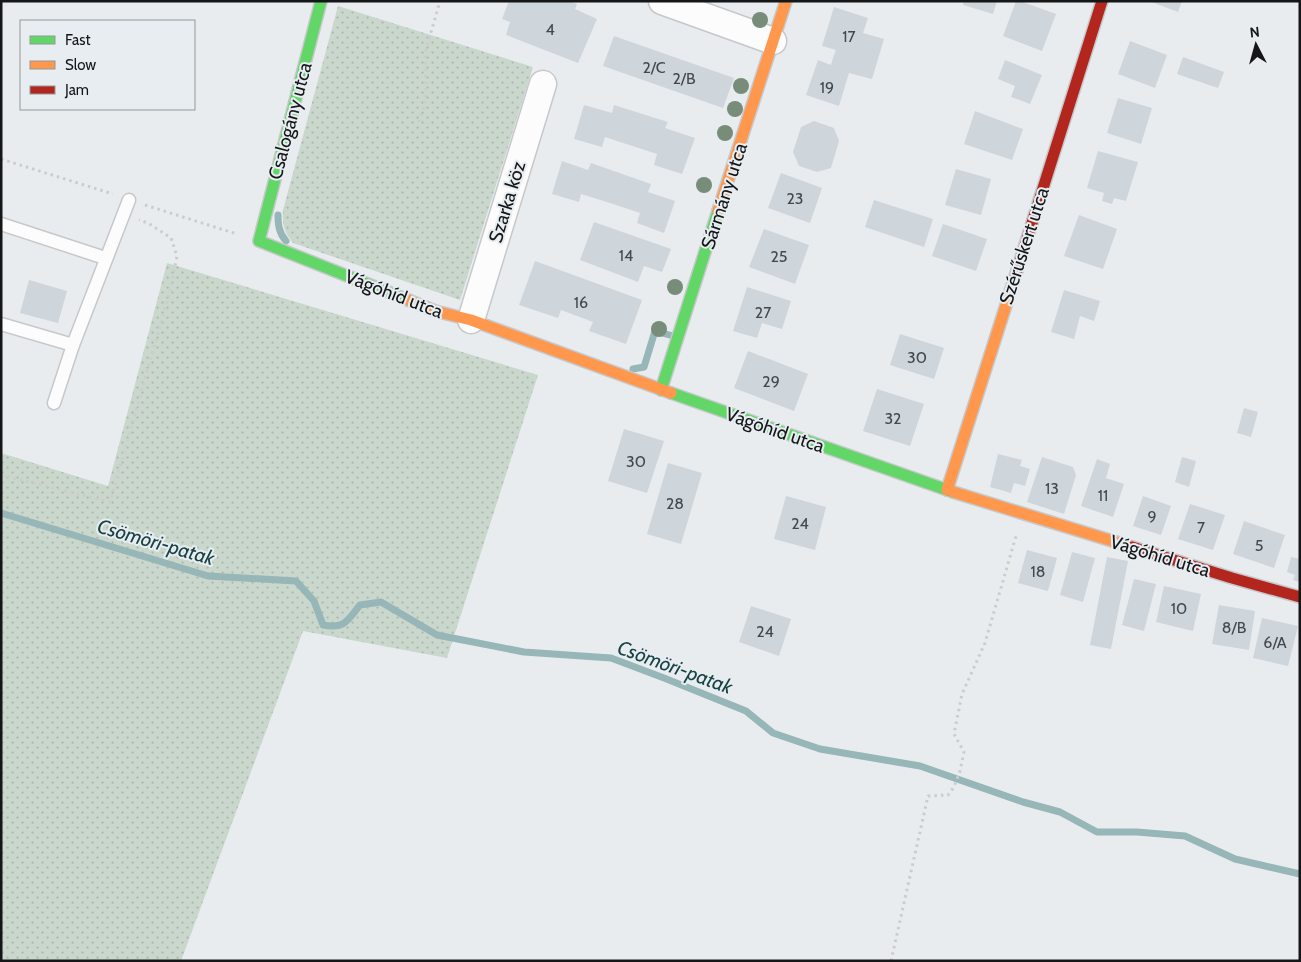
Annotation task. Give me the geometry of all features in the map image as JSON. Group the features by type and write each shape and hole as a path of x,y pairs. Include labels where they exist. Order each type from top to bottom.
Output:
{"street":[{"name":"Csalogány utca","path":"259,241 321,1"},
{"path":"662,1 773,42"},
{"name":"Sármány utca","path":"661,390 786,1"},
{"name":"Szérűskert utca","path":"947,490 1102,1"},
{"name":"Szarka köz","path":"471,320 543,84"},
{"name":"Vágóhíd utca","path":"259,241 435,311 471,320 661,390 947,490 1232,578 1300,596"}],"lane":[{"path":"54,403 72,345 129,200"},
{"path":"1,224 105,258"},
{"path":"1,324 72,345"}],"path":[{"path":"419,122 424,107 426,89 425,53 440,1"},
{"path":"1,475 110,502 170,291 177,256 171,238 148,223 124,214"},
{"path":"890,961 928,796 948,795 954,787 960,771 964,752 954,734 962,694 985,643 1023,514"}],"shaded area":[{"path":"338,6 533,67 460,300 293,243 283,224 283,210"},
{"path":"167,263 538,375 447,658 303,631 181,961 1,961 1,453 108,486"}],"building":[{"path":"509,1 568,1 577,4 575,9 597,19 578,63 506,35 510,22 502,19"},
{"path":"964,1 997,1 993,14 963,5"},
{"path":"1016,1 1056,14 1042,51 1003,36"},
{"path":"1149,1 1182,1 1178,12"},
{"path":"834,7 868,18 863,33 884,39 872,79 849,73 839,106 806,95 818,60 831,65 836,50 822,46"},
{"path":"614,36 734,78 723,108 603,66"},
{"path":"1130,41 1167,55 1155,88 1118,74"},
{"path":"1183,57 1224,72 1218,88 1177,74"},
{"path":"1005,60 1042,75 1030,104 1011,97 1015,86 998,79"},
{"path":"1118,98 1152,108 1141,144 1107,133"},
{"path":"584,105 612,113 614,105 668,122 665,128 695,138 682,174 654,165 657,154 605,137 602,147 574,139"},
{"path":"975,111 1023,129 1012,160 964,144"},
{"path":"814,121 834,128 839,141 831,168 817,172 799,166 793,152 801,127"},
{"path":"1098,151 1138,162 1126,201 1114,198 1112,204 1102,201 1104,193 1087,188"},
{"path":"562,161 588,170 591,163 651,184 648,192 675,201 664,233 637,223 640,213 581,194 579,202 552,194"},
{"path":"956,169 991,179 981,215 945,205"},
{"path":"781,173 822,188 810,223 768,208"},
{"path":"874,200 933,219 924,247 865,227"},
{"path":"1079,215 1117,229 1103,269 1064,256"},
{"path":"594,222 671,249 662,272 644,266 638,282 580,260"},
{"path":"943,224 987,239 976,271 932,256"},
{"path":"764,229 809,245 795,284 749,267"},
{"path":"535,261 642,300 626,344 589,331 593,322 561,310 558,318 519,305"},
{"path":"29,280 67,291 58,323 20,313"},
{"path":"747,287 791,301 782,329 762,323 757,338 733,331"},
{"path":"1064,290 1100,301 1094,321 1080,316 1074,339 1051,332"},
{"path":"900,334 944,348 934,379 890,365"},
{"path":"748,351 808,374 794,411 734,388"},
{"path":"877,389 924,404 910,446 863,431"},
{"path":"1244,408 1258,412 1251,437 1237,433"},
{"path":"624,429 664,441 647,493 608,481"},
{"path":"998,454 1022,460 1020,466 1030,469 1025,486 1014,483 1011,493 990,487"},
{"path":"1042,457 1073,467 1076,475 1064,514 1027,502"},
{"path":"1182,457 1196,461 1189,487 1175,482"},
{"path":"1097,459 1110,464 1106,478 1124,484 1113,517 1081,506"},
{"path":"668,463 702,473 681,544 647,534"},
{"path":"786,496 826,507 815,550 774,539"},
{"path":"1143,496 1171,506 1161,535 1133,526"},
{"path":"1190,504 1225,515 1213,550 1178,539"},
{"path":"1244,521 1285,535 1274,568 1233,554"},
{"path":"1027,550 1057,558 1048,591 1018,583"},
{"path":"1072,552 1095,558 1083,602 1060,595"},
{"path":"1107,557 1128,561 1111,649 1090,645"},
{"path":"1291,557 1300,559 1300,582 1293,580 1295,575 1287,572"},
{"path":"1134,579 1156,584 1144,631 1122,625"},
{"path":"1164,586 1201,594 1193,631 1156,622"},
{"path":"1219,605 1255,611 1249,650 1212,644"},
{"path":"751,606 791,619 779,656 739,642"},
{"path":"1262,618 1298,626 1288,666 1253,658"}],"waterway":[{"path":"278,215 279,229 286,241"},
{"path":"633,369 644,367 655,331 673,336"},
{"name":"Csömöri-patak","path":"1,513 208,576 296,581 314,601 323,625 341,625 360,605 381,602 437,635 524,652 611,658 746,711 773,733 820,749 920,766 1023,802 1060,812 1097,832 1137,832 1185,836 1235,859 1300,874"}],"traffic: fast":[{"path":"321,1 259,241 408,300"},
{"path":"661,390 718,211"},
{"path":"671,393 953,492"}],"traffic: slow":[{"path":"718,211 786,1"},
{"path":"947,490 1015,277"},
{"path":"408,300 435,311 471,320 671,393"},
{"path":"953,492 1132,547"}],"traffic: jam":[{"path":"1015,277 1102,1"},
{"path":"1132,547 1300,597"}]}
